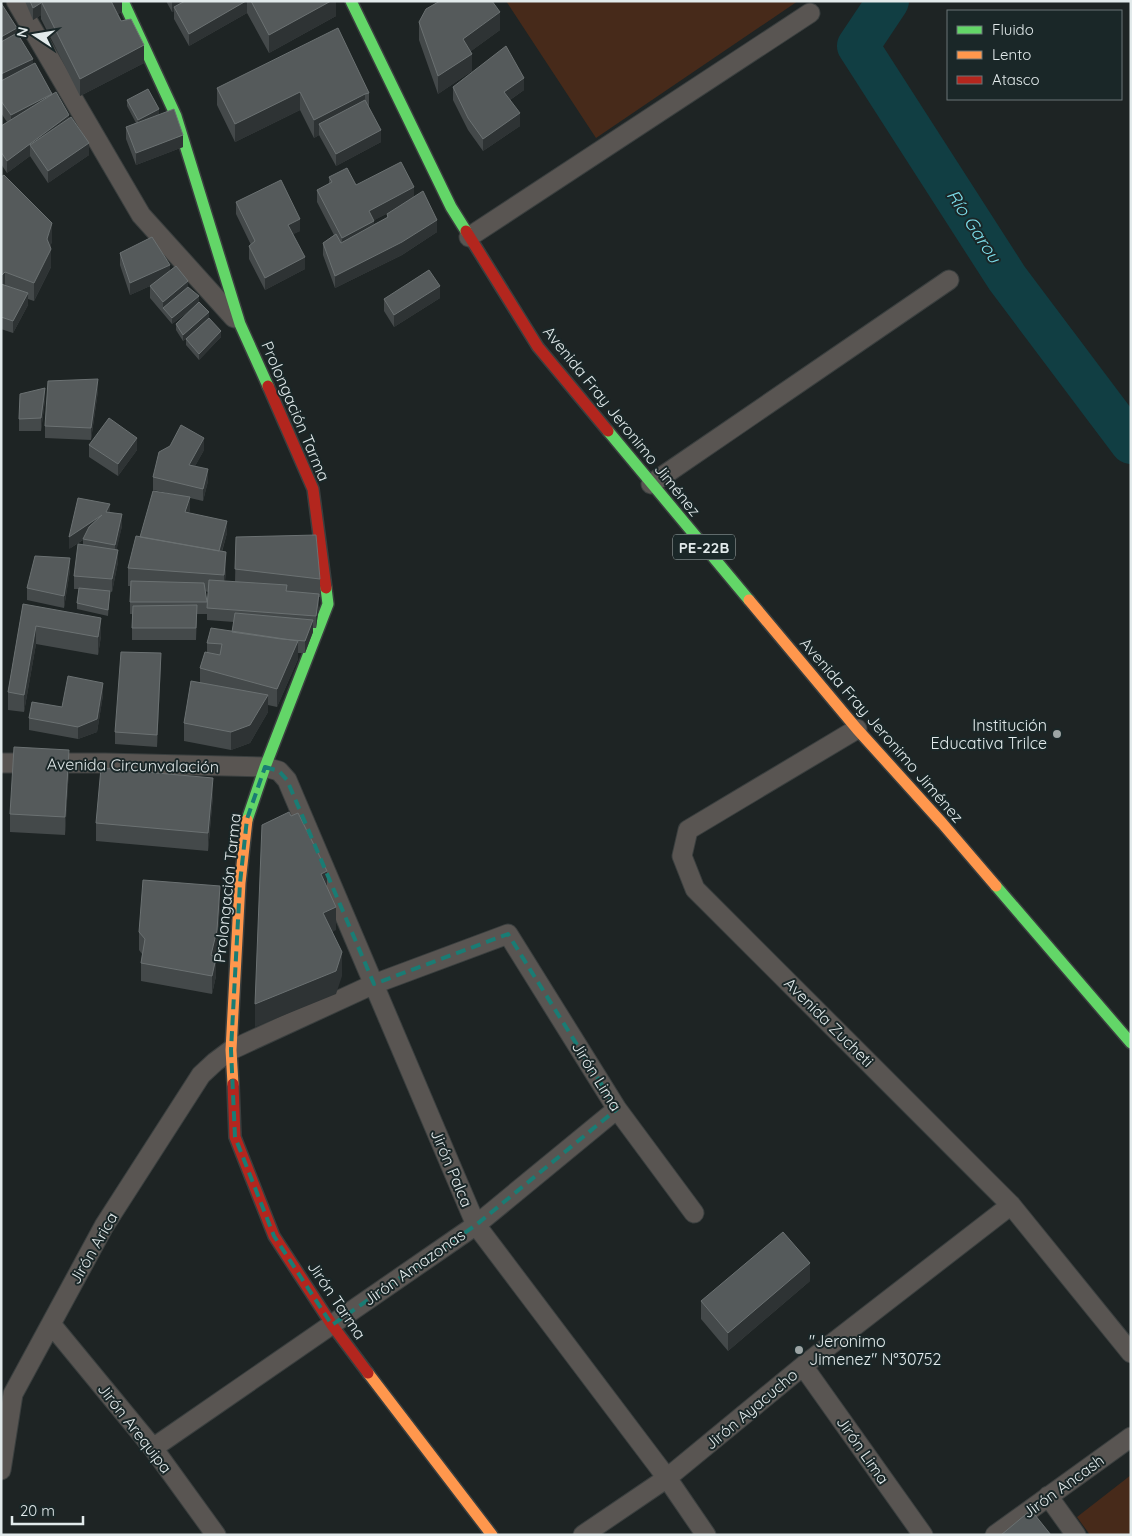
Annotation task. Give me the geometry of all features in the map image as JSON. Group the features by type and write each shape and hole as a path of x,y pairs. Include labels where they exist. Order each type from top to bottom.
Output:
{"main road":[{"name":"Prolongación Tarma","path":"124,1 176,116 240,324 313,489 328,604 247,819 240,883 231,1050"},
{"name":"Avenida Fray Jeronimo Jiménez","path":"351,1 451,207 538,347 857,729 942,824 1131,1043"},
{"name":"Jirón Tarma","path":"231,1050 235,1137 274,1236 332,1324 492,1535"}],"street":[{"path":"16,1 141,215 240,324"},
{"path":"469,237 810,13"},
{"path":"651,484 949,280"},
{"name":"Avenida Zucheti","path":"857,729 688,830 682,856 696,888 1011,1205 1131,1353"},
{"name":"Avenida Circunvalación","path":"1,763 105,763 265,767"},
{"name":"Jirón Palca","path":"265,767 279,771 287,780 476,1225 667,1478 706,1535"},
{"name":"Jirón Arica","path":"1,1470 13,1394 104,1226 201,1075 231,1050 374,984 508,934"},
{"name":"Jirón Lima","path":"508,934 617,1109 694,1213"},
{"name":"Jirón Amazonas","path":"153,1448 476,1225 617,1109"},
{"name":"Jirón Ayacucho","path":"583,1535 667,1478 803,1366 1011,1205"},
{"name":"Jirón Arequipa","path":"51,1324 153,1448 216,1535"},
{"name":"Jirón Lima","path":"803,1366 923,1535"},
{"name":"Jirón Ancash","path":"995,1535 1131,1437"},
{"path":"1048,1496 1076,1535"}],"highlighted area":[{"path":"265,767 279,771 287,780 374,984 508,934 617,1109 476,1225 332,1325 274,1236 235,1137 231,1050 240,883 247,819"}],"shaded area":[{"path":"506,1 798,1 596,138"},
{"path":"1131,1475 1131,1535 1090,1535 1077,1517"}],"building":[{"path":"30,1 41,1 41,3 33,8"},
{"path":"41,1 111,1 121,21 131,19 144,45 80,79"},
{"path":"185,1 246,1 189,34 174,7"},
{"path":"251,1 331,1 269,35"},
{"path":"440,1 492,1 500,12 463,39 472,54 438,76 419,22 426,9"},
{"path":"1,3 17,28 1,37"},
{"path":"338,28 369,93 314,120 300,92 235,124 217,88"},
{"path":"17,33 33,59 1,74 1,42"},
{"path":"506,46 524,78 504,92 520,113 483,139 468,118 453,87"},
{"path":"35,63 52,94 11,115 1,101 1,81"},
{"path":"148,89 159,109 138,120 127,100"},
{"path":"56,92 69,115 7,161 1,152 1,126"},
{"path":"365,100 381,130 336,154 319,124"},
{"path":"174,109 183,135 136,153 126,127"},
{"path":"71,117 89,143 48,171 30,145"},
{"path":"401,162 414,187 369,211 374,221 342,238 317,190 332,182 329,177 347,168 356,185"},
{"path":"4,175 52,223 47,239 51,249 34,283 5,272 1,276 1,177"},
{"path":"281,180 300,219 288,225 305,257 265,278 249,246 255,241 236,202"},
{"path":"423,191 437,220 402,242 335,276 323,243 336,234 341,243 388,217 387,214"},
{"path":"152,237 170,265 130,283 120,253"},
{"path":"176,266 188,281 163,302 150,286"},
{"path":"429,270 440,286 394,315 384,299"},
{"path":"1,284 28,293 13,321 1,317"},
{"path":"188,287 199,296 172,318 163,308"},
{"path":"199,302 209,312 183,335 176,324"},
{"path":"209,318 221,331 199,354 186,339"},
{"path":"98,379 91,428 45,426 48,381"},
{"path":"45,388 41,418 19,419 20,394"},
{"path":"109,418 137,438 118,464 89,445"},
{"path":"181,425 204,438 189,465 208,469 203,489 153,477 159,452 170,446"},
{"path":"153,491 190,497 185,512 227,521 219,551 140,537"},
{"path":"78,498 110,504 106,512 122,514 115,545 83,539 89,527 102,515 69,537"},
{"path":"316,535 320,579 235,569 236,537"},
{"path":"136,536 226,552 224,575 128,568"},
{"path":"78,544 118,550 112,579 74,576"},
{"path":"35,556 70,558 64,596 27,588"},
{"path":"209,580 287,585 286,591 319,594 316,616 207,608"},
{"path":"131,581 204,583 207,602 130,602"},
{"path":"79,588 110,591 108,610 77,603"},
{"path":"23,604 101,618 98,637 36,626 24,695 8,692"},
{"path":"197,605 196,628 132,628 133,606"},
{"path":"235,613 313,620 305,641 281,639 232,632"},
{"path":"211,628 298,641 277,689 200,668 205,652 220,655 222,644 207,643"},
{"path":"121,652 161,653 157,735 115,732"},
{"path":"68,676 103,683 97,719 78,727 29,718 32,702 62,707"},
{"path":"191,681 268,695 250,725 231,732 184,723"},
{"path":"14,747 69,750 65,817 10,814"},
{"path":"101,768 213,778 208,833 96,823"},
{"path":"289,812 291,816 298,813 327,871 321,874 336,907 323,913 342,952 336,971 255,1004 262,825"},
{"path":"143,880 220,886 217,930 211,955 216,958 212,976 141,963 145,939 139,932"},
{"path":"783,1232 810,1263 728,1333 701,1301"},
{"path":"1031,1510 1051,1535 1001,1535"}],"waterway":[{"name":"Río Garou","path":"888,1 858,46 1007,278 1131,443"}],"traffic: fast":[{"path":"123,1 176,116 240,324 268,386"},
{"path":"351,1 451,207 466,231"},
{"path":"608,431 749,600"},
{"path":"247,820 265,767 328,604 326,588"},
{"path":"996,886 1131,1043"}],"traffic: slow":[{"path":"749,600 857,729 996,886"},
{"path":"233,1084 231,1050 240,883 247,820"},
{"path":"368,1373 492,1535"}],"traffic: jam":[{"path":"466,231 538,347 608,431"},
{"path":"268,386 313,489 326,588"},
{"path":"233,1084 235,1137 274,1236 332,1325 368,1373"}],"place":[{"name":"Institución Educativa Trilce","path":"1057,734"},
{"name":"\"Jeronimo Jimenez\" N°30752","path":"799,1350"}]}
